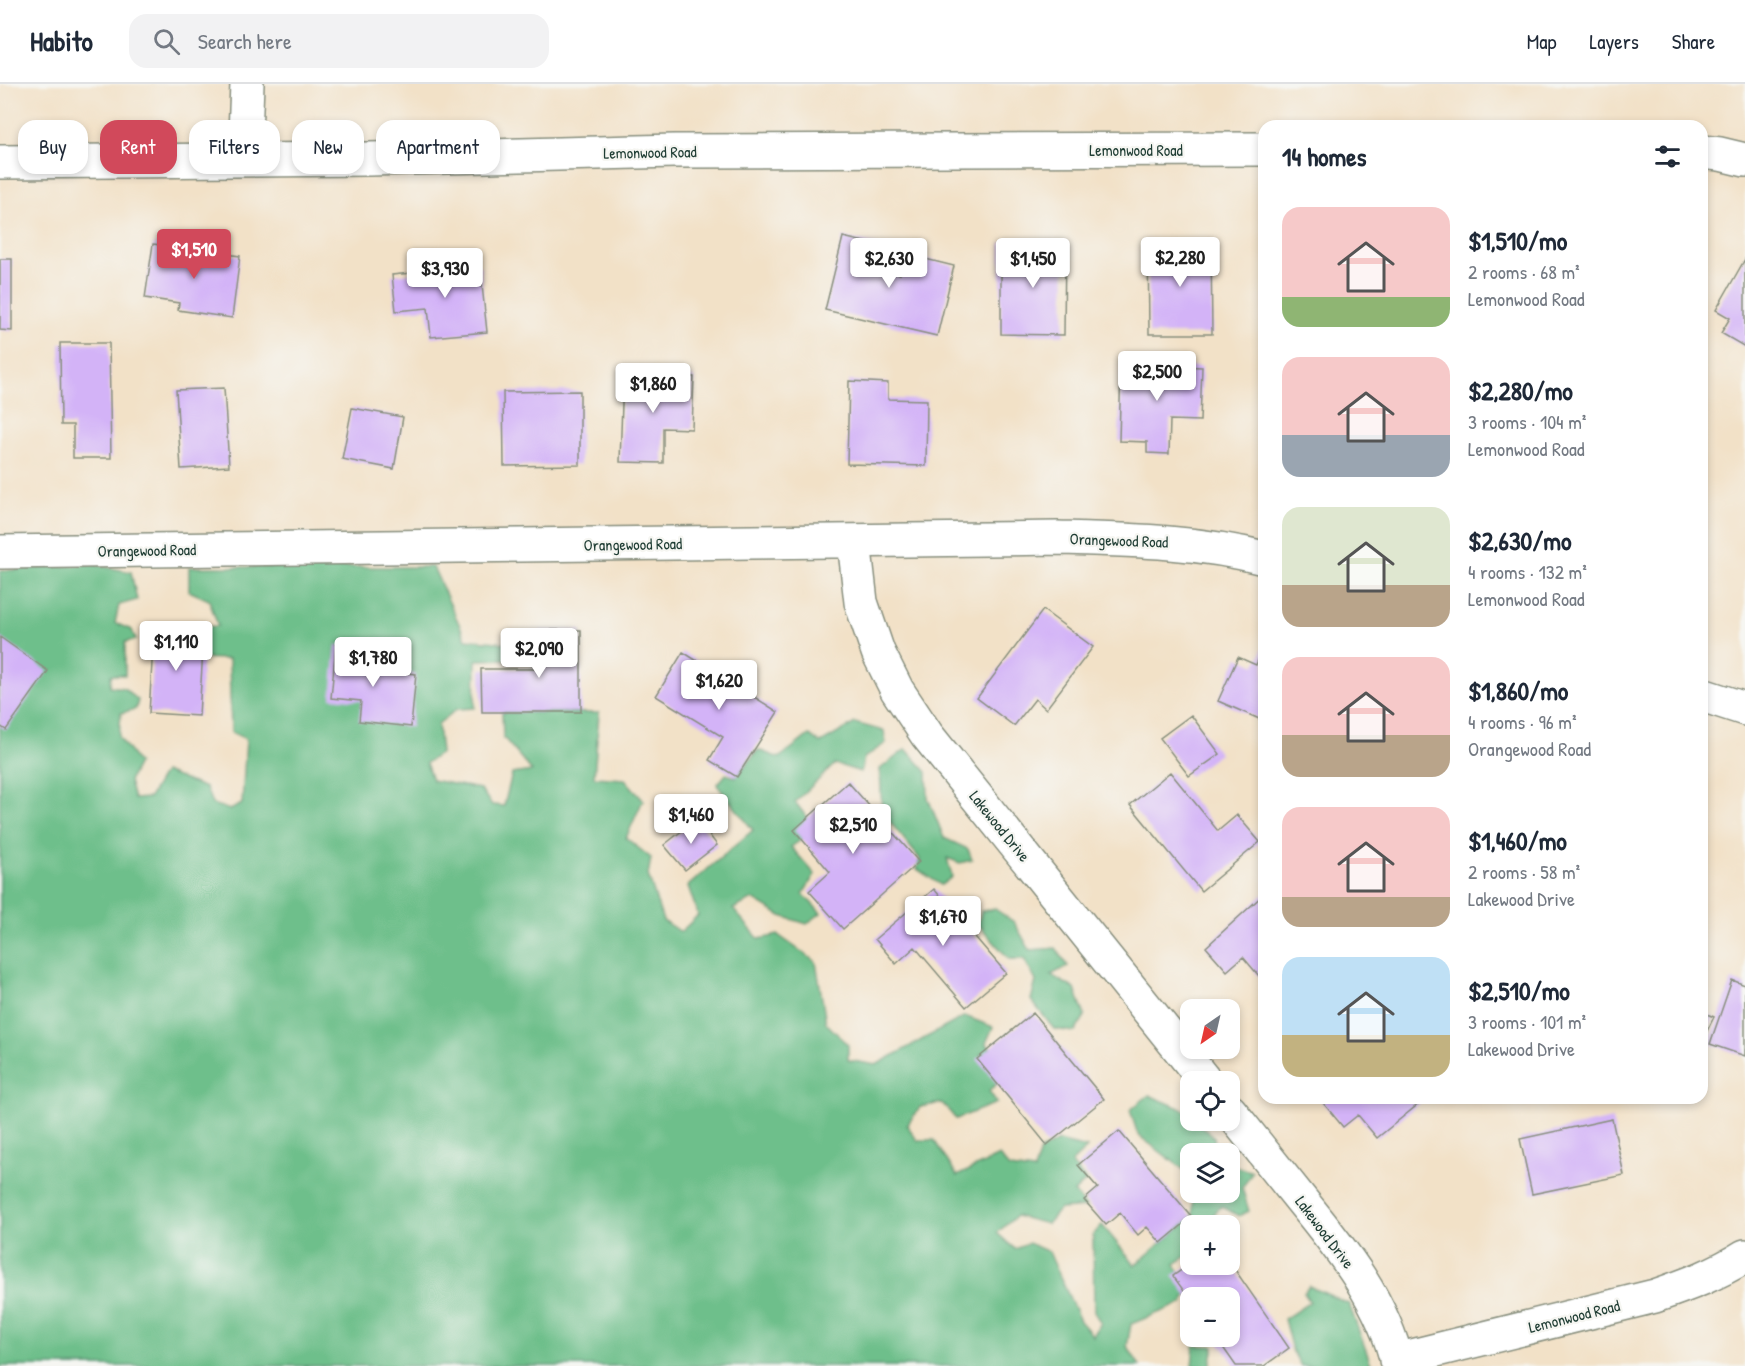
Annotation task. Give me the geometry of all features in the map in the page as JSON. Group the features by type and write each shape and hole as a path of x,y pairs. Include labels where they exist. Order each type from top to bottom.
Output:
{"street":[{"path":"246,120 247,84"},
{"name":"Lemonwood Road","path":"280,160 675,151 1258,149"},
{"path":"1708,153 1745,160"},
{"name":"Lemonwood Road","path":"0,162 189,160"},
{"name":"Orangewood Road","path":"0,552 1058,538 1175,542 1239,551 1258,556"},
{"name":"Lakewood Drive","path":"854,541 861,602 879,652 897,690 927,735 1197,1071"},
{"path":"1708,697 1745,708"},
{"name":"Lakewood Drive","path":"1240,1123 1339,1247 1362,1281 1383,1323 1397,1363"},
{"name":"Lemonwood Road","path":"1397,1363 1655,1296 1689,1285 1728,1267 1745,1256"}],"green space":[{"path":"91,564 131,572 137,600 119,605 115,623 132,630 136,640 125,642 125,675 111,675 110,686 124,688 138,700 136,709 121,713 119,737 138,763 129,781 134,799 149,798 164,772 206,788 212,804 230,810 242,804 246,739 231,732 229,659 190,658 186,628 218,626 209,600 189,591 189,567 433,567 466,639 506,643 513,653 507,659 476,660 475,708 457,709 438,724 441,753 426,763 432,780 480,789 492,805 504,806 512,774 532,771 503,737 502,712 599,713 594,777 625,779 643,800 626,838 651,858 648,875 663,921 681,932 698,915 688,886 753,830 717,785 726,774 736,777 758,750 779,758 809,735 821,743 855,723 884,731 886,743 864,758 861,772 835,764 795,802 816,829 791,847 815,874 803,894 821,913 807,924 781,916 753,899 733,909 759,939 778,935 816,962 826,1023 848,1045 848,1060 876,1065 965,1016 993,1027 986,1043 1010,1071 989,1091 997,1103 956,1119 942,1103 920,1107 907,1125 917,1140 934,1140 957,1176 999,1156 1009,1168 1034,1171 1040,1151 1058,1141 1087,1148 1071,1163 1086,1181 1074,1192 1086,1207 1060,1209 1047,1224 1016,1216 997,1233 1015,1249 1029,1243 1049,1252 1080,1321 1093,1336 1101,1323 1094,1312 1093,1235 1102,1225 1135,1265 1180,1227 1180,1261 1175,1264 1187,1287 1180,1287 1180,1304 1131,1324 1127,1346 1140,1366 0,1366 0,571"},
{"path":"906,749 927,772 928,798 944,838 968,849 972,860 960,863 947,858 952,877 941,885 917,869 920,859 882,812 880,769"},
{"path":"995,909 1014,922 1030,950 1056,948 1068,966 1051,975 1075,989 1085,1016 1075,1032 1054,1029 1031,1000 1036,981 1024,959 1009,959 978,924 981,911"},
{"path":"1149,1095 1180,1108 1180,1131 1207,1131 1214,1137 1215,1143 1180,1143 1180,1167 1138,1135 1130,1110"},
{"path":"1240,1168 1252,1172 1242,1188 1249,1211 1240,1216 1221,1206 1213,1215 1193,1215 1193,1203 1240,1203"},
{"path":"1309,1286 1349,1304 1371,1364 1301,1366 1292,1350 1284,1319 1310,1302 1304,1293"},
{"path":"1194,1347 1214,1347 1210,1366 1192,1366"}],"building":[{"path":"843,237 877,245 872,267 900,274 905,254 954,266 937,336 825,310"},
{"path":"1148,241 1211,241 1212,334 1149,334"},
{"path":"1001,243 1065,244 1064,335 1001,334"},
{"path":"153,244 240,256 232,318 178,310 179,303 145,298"},
{"path":"0,259 12,259 12,331 0,330"},
{"path":"1745,259 1745,347 1721,333 1730,318 1716,310"},
{"path":"480,266 487,332 431,337 428,308 396,311 392,275"},
{"path":"60,343 109,343 111,458 73,458 73,425 61,425"},
{"path":"1121,364 1202,367 1200,421 1170,420 1169,454 1147,453 1147,442 1119,441"},
{"path":"623,374 694,377 692,429 663,428 663,463 620,462"},
{"path":"849,381 888,383 888,399 927,400 926,466 847,464"},
{"path":"224,388 229,466 181,469 176,390"},
{"path":"580,391 580,465 504,466 503,392"},
{"path":"352,408 403,417 394,469 342,459"},
{"path":"1043,610 1093,647 1046,709 1035,699 1014,726 977,698"},
{"path":"154,629 204,632 199,716 149,713"},
{"path":"540,630 581,630 581,712 482,712 481,669 540,669"},
{"path":"0,637 48,671 6,730 0,726"},
{"path":"336,645 369,649 367,669 416,674 411,727 359,721 361,701 331,698"},
{"path":"683,652 778,712 737,777 709,760 723,737 656,696"},
{"path":"1238,657 1256,665 1258,660 1258,718 1218,701"},
{"path":"1191,715 1220,754 1189,776 1160,738"},
{"path":"1170,772 1218,831 1237,815 1258,840 1258,844 1201,891 1130,805"},
{"path":"848,782 919,862 843,929 809,891 830,872 794,830"},
{"path":"697,819 717,845 685,870 664,845"},
{"path":"934,889 1006,973 966,1007 915,947 896,964 875,939"},
{"path":"1258,899 1258,975 1243,957 1227,971 1206,947"},
{"path":"1732,980 1745,985 1745,1056 1710,1044"},
{"path":"1033,1013 1104,1099 1047,1145 977,1059"},
{"path":"1708,1014 1714,1017 1708,1029"},
{"path":"1324,1104 1419,1104 1377,1138 1358,1115 1343,1127"},
{"path":"1612,1119 1624,1175 1532,1194 1520,1139"},
{"path":"1119,1131 1190,1215 1180,1215 1180,1227 1161,1243 1147,1227 1138,1235 1120,1213 1106,1225 1084,1200 1098,1188 1078,1165"},
{"path":"1180,1271 1180,1275 1239,1275 1289,1348 1264,1366 1236,1366 1223,1347 1240,1347 1240,1287 1181,1287 1173,1276"}]}
